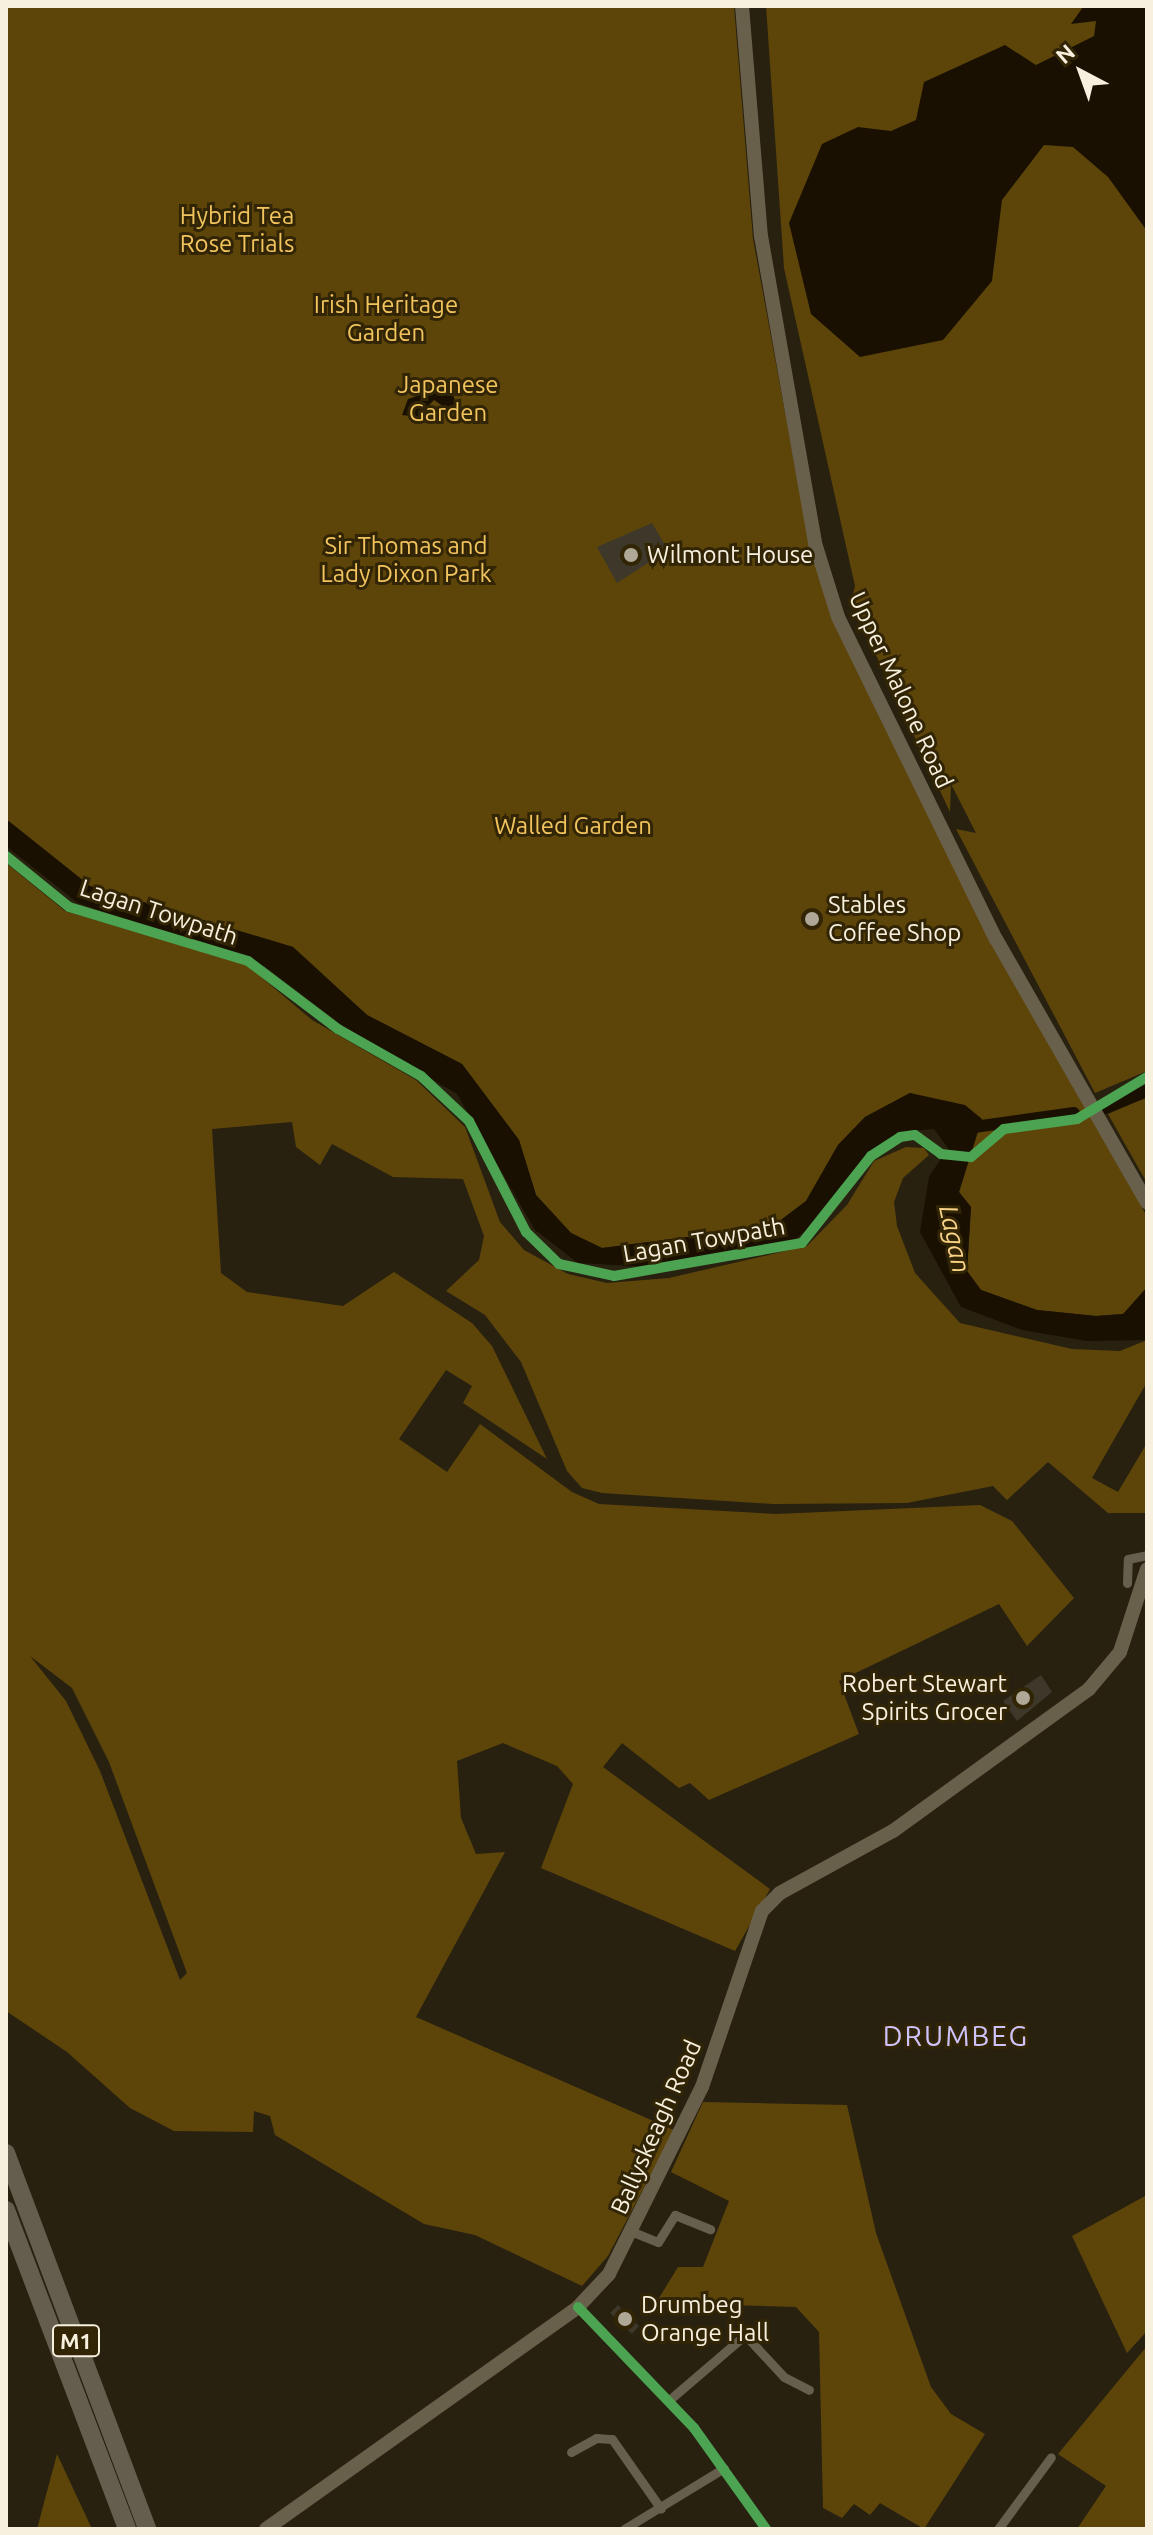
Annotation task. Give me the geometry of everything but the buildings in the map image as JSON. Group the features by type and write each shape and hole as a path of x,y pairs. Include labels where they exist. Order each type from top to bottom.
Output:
{"highway":[{"name":"M1","path":"6,2153 147,2529"},
{"name":"M1","path":"6,2210 127,2529"}],"main road":[{"name":"Upper Malone Road","path":"742,6 761,236 815,543 838,617 996,939 1147,1203"},
{"name":"Ballyskeagh Road","path":"266,2529 578,2307 633,2232 702,2087 762,1911 780,1893 893,1831 1089,1689 1120,1652 1147,1569"}],"street":[{"path":"1127,1583 1128,1559 1147,1555"},
{"path":"633,2232 658,2242 675,2215 710,2229"},
{"path":"578,2307 668,2401 724,2468 766,2529"},
{"path":"668,2401 745,2335 784,2377 809,2390"},
{"path":"571,2452 596,2438 612,2439 661,2509"},
{"path":"998,2529 1051,2457"},
{"path":"624,2529 724,2468"}],"green space":[{"name":"Sir Thomas and Lady Dixon Park","path":"6,6 734,6 753,239 801,499 832,619 1147,1217 1147,1287 1140,1300 1123,1314 1096,1316 1037,1310 981,1290 967,1271 971,1207 959,1192 981,1119 910,1093 865,1117 838,1145 806,1201 773,1226 602,1248 571,1233 536,1195 519,1140 462,1064 367,1015 293,947 90,886 6,819"},
{"path":"766,6 1147,6 1147,1071 1095,1093 956,829 976,833 951,784 950,812 851,602 855,586 784,268"},
{"path":"6,863 65,911 247,965 312,1020 416,1080 465,1127 500,1222 524,1250 568,1274 607,1283 669,1278 807,1246 847,1205 874,1161 906,1147 924,1148 929,1155 903,1178 894,1202 897,1226 915,1273 960,1323 1072,1349 1120,1351 1147,1340 1147,1382 1092,1478 1118,1492 1147,1443 1147,1513 1108,1513 1048,1462 1007,1500 993,1486 907,1503 773,1504 602,1493 582,1488 567,1471 521,1362 485,1315 446,1291 479,1260 484,1236 463,1179 393,1177 332,1144 320,1165 296,1147 292,1122 212,1129 221,1273 247,1292 343,1306 394,1272 472,1323 492,1346 547,1459 463,1403 472,1386 446,1370 399,1439 447,1472 480,1424 572,1492 599,1504 776,1514 980,1505 1012,1521 1074,1598 1027,1646 999,1604 839,1681 859,1734 709,1800 690,1783 679,1788 622,1743 603,1767 770,1889 735,1951 541,1868 573,1784 557,1766 503,1743 457,1761 461,1818 476,1854 505,1852 416,2017 674,2130 608,2256 582,2286 475,2235 424,2224 275,2135 270,2116 254,2111 253,2132 174,2131 130,2108 67,2052 6,2011","holes":["30,1656 72,1688 109,1762 187,1973 180,1980 100,1771 66,1701"]},
{"path":"1147,1097 1147,1183 1108,1114"},
{"path":"703,2102 847,2105 876,2233 931,2387 951,2414 985,2434 924,2529 880,2503 870,2515 854,2504 842,2518 823,2508 819,2332 796,2307 656,2303 678,2267 703,2267 729,2201 671,2172"},
{"path":"1147,2195 1147,2331 1127,2353 1072,2236"},
{"path":"1147,2346 1147,2529 1077,2529 1106,2486 1058,2454"},
{"path":"57,2454 92,2529 37,2529"}],"water":[{"path":"1147,6 1147,231 1108,177 1073,147 1044,145 1002,200 992,281 943,340 860,357 811,314 789,223 822,144 858,127 891,131 916,120 924,82 1005,45 1036,65 1094,36 1096,21 1071,24 1083,7"},
{"path":"435,390 453,395 457,405 447,409 434,400 418,417 402,415 408,399"},
{"name":"Lagan","path":"6,819 90,886 293,947 367,1015 462,1064 519,1140 536,1195 571,1233 602,1248 773,1226 806,1201 838,1145 865,1117 910,1093 965,1105 982,1119 959,1192 971,1207 967,1271 981,1290 1037,1310 1096,1316 1123,1314 1147,1287 1147,1340 1087,1341 1022,1330 961,1307 920,1232 929,1177 948,1148 934,1129 899,1132 872,1152 825,1216 790,1243 653,1267 578,1263 535,1230 457,1094 346,1028 264,966 78,903 6,846"}],"waterway":[{"path":"1105,1108 1147,1091"},
{"path":"967,1128 1074,1113"}],"cycle path":[{"name":"Lagan Towpath","path":"6,856 69,907 248,961 338,1029 421,1076 469,1121 526,1232 559,1264 614,1276 802,1243 871,1156 900,1137 915,1135 941,1154 971,1157 1004,1129 1077,1119 1147,1077"},
{"path":"578,2307 694,2428 766,2529"}],"place":[{"name":"Wilmont House","path":"631,555"},
{"name":"Stables Coffee Shop","path":"812,919"},
{"name":"Robert Stewart Spirits Grocer","path":"1023,1698"},
{"name":"Drumbeg Orange Hall","path":"625,2319"}],"district":[{"name":"DRUMBEG","path":"956,2036"}],"park label":[{"name":"Hybrid Tea Rose Trials","path":"237,230"},
{"name":"Irish Heritage Garden","path":"386,319"},
{"name":"Japanese Garden","path":"448,399"},
{"name":"Walled Garden","path":"573,826"}]}
